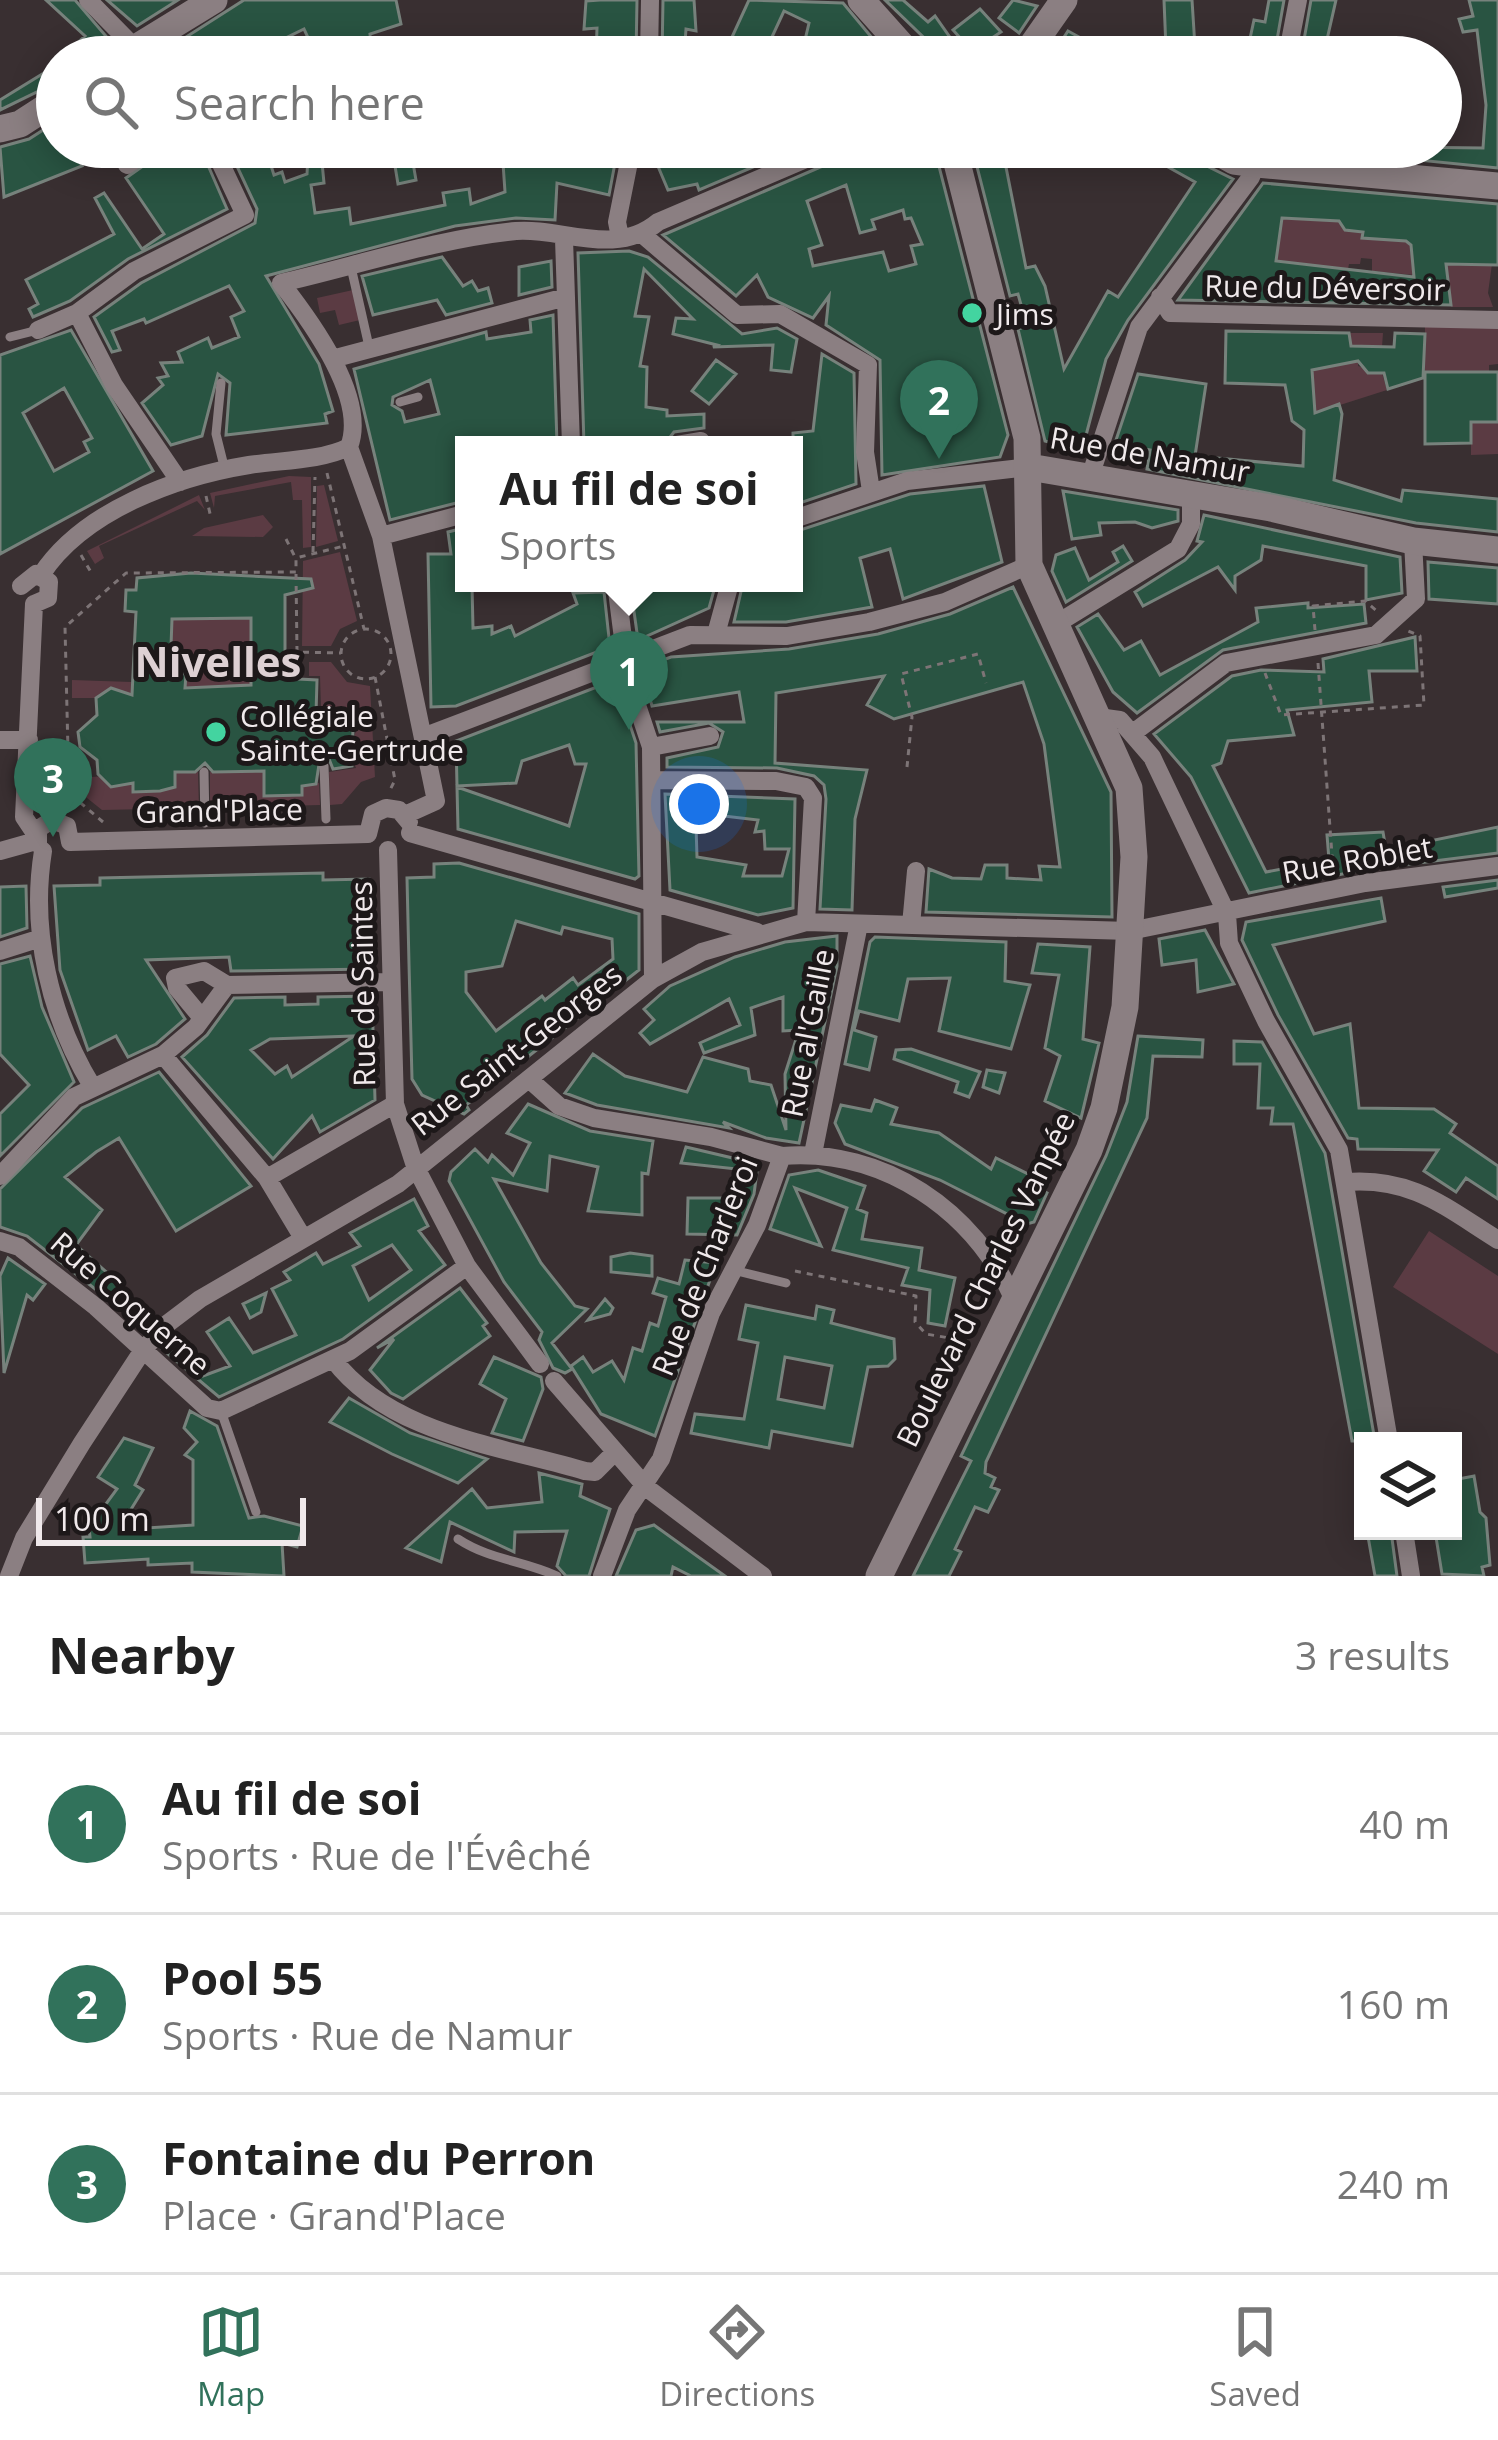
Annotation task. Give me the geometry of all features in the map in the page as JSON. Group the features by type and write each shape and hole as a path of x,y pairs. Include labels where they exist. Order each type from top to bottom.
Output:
{"main road":[{"path":"160,36 214,0"},
{"path":"861,0 895,36"},
{"path":"1044,36 1064,0"},
{"path":"0,129 36,114"},
{"path":"957,168 977,272 1020,404 1029,467 1029,565"},
{"path":"1356,168 1498,186"},
{"name":"Rue de Namur","path":"1029,467 1271,508 1413,541 1498,550"},
{"name":"Boulevard Charles Vanpée","path":"879,1576 1104,1108 1125,1007 1134,821 1129,788 1029,565"}],"street":[{"path":"88,0 118,36"},
{"path":"649,36 650,0"},
{"path":"1291,36 1298,0"},
{"path":"38,330 77,313 134,271 245,215 223,168"},
{"path":"620,237 617,222 628,168"},
{"path":"617,592 625,658 650,747 652,902 407,824 393,808 379,810 370,820 368,834 388,850 402,846 407,824 436,801 381,536 349,447 358,410 332,359 281,283 520,230 564,239 643,235 658,222 785,168"},
{"path":"1090,477 1139,327 1252,168"},
{"path":"643,235 736,315 768,312 799,321 868,365 865,452 871,491"},
{"path":"564,239 571,436"},
{"path":"332,359 566,297"},
{"name":"Rue du Déversoir","path":"1160,297 1170,313 1498,320"},
{"path":"77,313 137,423 187,488"},
{"path":"34,604 22,596 26,577 41,575 60,546 86,529 187,488 349,447"},
{"name":"Rue de Namur","path":"803,516 871,491 946,473 1029,467"},
{"path":"1053,626 1178,549 1191,524 1191,498"},
{"path":"381,536 455,516"},
{"path":"1133,734 1226,663 1376,635 1416,599 1413,541"},
{"path":"423,737 690,635 788,636 903,614 1029,565"},
{"path":"34,604 51,592 41,575"},
{"path":"0,580 21,586"},
{"path":"716,634 728,592"},
{"path":"30,774 57,820 67,826 70,842 56,854 38,842 23,817 30,774 34,604"},
{"path":"1098,717 1120,720 1152,757 1227,914 1229,944 1339,1150 1388,1432"},
{"path":"650,747 710,736"},
{"path":"0,740 29,740"},
{"path":"653,780 776,781 806,788 813,798 806,922"},
{"path":"57,820 46,821 38,842 41,938 54,1006 69,1049 92,1086"},
{"name":"Grand'Place","path":"70,842 368,834"},
{"path":"0,851 38,842"},
{"name":"Rue de Saintes","path":"388,850 394,1104 416,1166 467,1266 540,1364"},
{"name":"Rue Roblet","path":"1130,931 1365,883 1498,866"},
{"path":"911,925 916,871"},
{"name":"Rue Saint-Georges","path":"653,979 652,902 757,932"},
{"name":"Rue Saint-Georges","path":"9,1576 24,1538 143,1350 200,1299 398,1184 653,979 702,952 757,932 806,922 1130,931"},
{"name":"Rue al'Gaille","path":"813,1154 859,924"},
{"path":"0,951 41,938"},
{"path":"202,1018 177,988 175,978 204,970 227,985 392,982"},
{"path":"0,1176 40,1128 92,1086 163,1055 202,1018 227,985"},
{"path":"163,1055 267,1178 303,1238"},
{"name":"Rue de Charleroi","path":"530,1080 559,1106 594,1118 712,1137 782,1156 757,1225 730,1269 646,1488 627,1510 602,1576"},
{"path":"267,1178 394,1104"},
{"path":"782,1156 813,1154 934,1195 997,1261 1015,1301"},
{"path":"1346,1183 1395,1182 1417,1190 1498,1240"},
{"name":"Rue Coquerne","path":"0,1241 40,1262 207,1408 221,1412"},
{"path":"221,1412 333,1359 467,1266"},
{"path":"333,1359 368,1396 453,1436 585,1471 596,1472 614,1453"},
{"path":"554,1382 646,1488 763,1576"},
{"path":"1406,1540 1412,1576"}],"lane":[{"path":"352,266 370,351"},
{"path":"10,337 38,330"},
{"path":"221,383 216,434 221,478"},
{"path":"400,402 418,398"},
{"path":"324,766 326,819"},
{"path":"204,772 205,823"},
{"path":"730,1269 786,1283"},
{"path":"221,1412 256,1512"},
{"path":"458,1539 489,1559 515,1556 557,1576"}],"path":[{"path":"314,554 315,470 326,469 364,629"},
{"path":"187,488 205,491 221,478"},
{"path":"205,491 211,518"},
{"path":"286,539 296,558 297,652 341,653"},
{"path":"296,558 344,546"},
{"path":"80,555 92,574"},
{"path":"122,822 101,822 69,793 64,628 126,573 296,572"},
{"path":"1316,643 1313,606 1365,601"},
{"path":"364,629 378,632 390,650 387,666 375,677 352,675 341,653 345,640 364,629"},
{"path":"1267,682 1281,716 1424,705 1420,646"},
{"path":"907,767 912,717 901,674 978,654 986,683"},
{"path":"1318,666 1335,890"},
{"path":"375,677 395,780 379,810"},
{"path":"786,1283 795,1270 916,1296 915,1322 926,1334 967,1341"}],"shaded area":[{"path":"1289,213 1291,219 1293,213 1339,219 1346,230 1407,224 1414,275 1372,271 1372,259 1361,258 1360,264 1349,264 1348,269 1267,261 1279,241 1282,217"},
{"path":"1446,264 1492,264 1488,293 1493,307 1451,307"},
{"path":"353,290 360,320 339,325 335,310 320,313 317,298"},
{"path":"1425,326 1498,326 1498,364 1489,365 1489,371 1425,372"},
{"path":"1349,333 1383,333 1382,347 1358,347 1358,366 1382,373 1387,390 1315,413 1312,365 1351,357"},
{"path":"1498,422 1498,454 1471,455 1471,423"},
{"path":"289,476 311,477 311,547 303,548 302,500 293,500 291,482 215,496 214,508 210,493"},
{"path":"324,485 338,541 316,547 317,486"},
{"path":"199,495 205,510 197,501 99,546 104,558 95,564 87,551"},
{"path":"263,515 273,527 263,537 192,536 204,528"},
{"path":"340,552 357,621 340,629 331,646 302,646 303,561"},
{"path":"251,618 251,685 185,688 186,674 170,673 172,619"},
{"path":"309,662 331,662 347,682 370,686 375,777 361,782 342,804 330,805 329,772 356,768 350,753 356,752 352,741 357,729 350,709 321,709 320,676 309,676"},
{"path":"72,680 132,682 132,700 116,689 106,698 72,698"},
{"path":"264,771 265,796 301,795 302,785 319,783 320,805 210,808 210,772"},
{"path":"175,772 198,772 199,808 102,810 77,790 75,778 107,776 111,787 133,773 134,792 175,787"},
{"path":"1429,1231 1498,1276 1498,1354 1393,1287"}],"building":[{"path":"46,0 75,0 106,36 85,36"},
{"path":"107,0 178,0 137,26"},
{"path":"244,0 396,0 401,24 370,36 307,36 304,29 290,36 188,36"},
{"path":"637,0 636,36 597,36 597,28 584,29 586,1"},
{"path":"663,0 694,0 696,31 662,36"},
{"path":"749,0 843,3 870,36 806,36 809,23 784,11 772,36 732,36"},
{"path":"885,0 903,0 928,22 935,16 949,36 922,36"},
{"path":"1013,0 1037,6 1019,33 999,18"},
{"path":"1164,0 1192,0 1194,36 1165,36"},
{"path":"1269,0 1284,0 1278,36 1251,36 1254,20 1265,22"},
{"path":"1311,0 1336,0 1328,36 1305,36"},
{"path":"1469,0 1498,0 1498,168 1462,164 1462,148 1483,148 1486,105 1477,30 1463,32 1459,19 1473,16"},
{"path":"980,9 1001,32 958,36 953,30"},
{"path":"36,78 36,92 0,110 0,100"},
{"path":"36,134 36,168 77,168 4,197 0,147"},
{"path":"140,168 209,168 227,209 128,259 70,301 33,317 29,309 38,304 26,280 114,234 95,198 104,193 142,249 164,234 126,178"},
{"path":"238,168 272,168 274,175 282,172 285,182 307,174 307,168 323,168 324,183 311,185 315,213 349,208 351,224 445,205 443,193 469,189 471,204 505,192 503,168 614,168 609,195 557,183 555,220 516,218 455,226 266,276 319,364 333,411 325,414 327,423 226,435 230,383 218,374 202,436 171,445 142,403 163,385 158,378 168,376 161,363 182,362 178,352 208,338 212,348 239,337 231,317 244,311 229,286 146,323 144,319 112,331 120,350 112,352 94,317 141,283 255,223 257,209"},
{"path":"395,168 414,168 416,180 398,184"},
{"path":"659,168 751,168 699,190 697,184 668,190"},
{"path":"818,168 939,168 1008,435 1000,457 882,475 880,360 826,325 829,296 813,318 768,297 757,275 736,296 663,235","holes":["846,185 860,233 875,229 872,220 903,210 922,244 911,246 916,264 889,271 883,252 813,266 809,249 822,245 807,201"]},
{"path":"977,168 1006,168 1026,268 1035,266 1045,286 1064,369 1108,291 1118,297 1195,182 1170,168 1211,168 1233,179 1128,320 1106,359 1084,443 1075,449 1045,441 1018,329 1027,326 1018,294 1010,296"},
{"path":"1263,183 1498,204 1498,265 1446,264 1451,305 1178,300","holes":["1282,218 1339,221 1345,230 1363,232 1362,238 1406,241 1411,245 1414,277 1276,261"]},
{"path":"629,251 648,257 742,334 777,328 797,339 791,372 771,370 773,345 713,347 717,345 673,334 676,318 693,319 644,269 635,316 649,317 640,366 647,367 646,407 667,410 667,416 704,414 704,428 671,436 584,436 578,253"},
{"path":"442,257 463,286 472,281 478,291 488,288 492,303 446,315 437,300 373,315 362,276"},
{"path":"551,261 552,287 519,295 519,267"},
{"path":"553,315 557,436 455,436 455,503 390,520 354,369 486,332 487,339 531,332 530,320","holes":["430,380 439,414 405,422 402,411 392,405 393,397"]},
{"path":"71,330 153,471 0,554 0,355","holes":["64,388 92,438 84,442 89,452 54,471 23,413"]},
{"path":"1226,331 1349,333 1351,346 1394,347 1395,333 1425,334 1423,378 1388,389 1384,373 1368,373 1358,361 1312,370 1315,413 1339,404 1342,414 1334,480 1401,501 1403,490 1498,499 1498,532 1416,523 1147,469 1150,450 1115,443 1138,374 1206,384 1195,456 1303,466 1304,430 1292,421 1285,385 1225,383"},
{"path":"822,354 854,373 856,484 803,502 803,436 793,433 813,431"},
{"path":"716,360 736,374 709,404 692,391"},
{"path":"1425,372 1498,372 1498,422 1471,422 1471,443 1425,444"},
{"path":"984,486 1002,562 903,599 890,549 860,558 872,607 786,622 734,622 741,592 803,592 803,529 910,494"},
{"path":"1063,491 1178,510 1178,521 1152,528 1135,522 1099,523 1101,535 1072,539"},
{"path":"1204,515 1400,557 1402,593 1366,600 1366,566 1263,546 1261,560 1235,576 1235,590 1218,567 1143,606 1135,592 1185,560 1202,542 1197,541"},
{"path":"455,530 455,592 472,592 473,628 492,626 492,634 511,626 515,636 577,604 573,593 604,592 610,647 456,706 431,707 428,554 451,554 448,532"},
{"path":"1123,546 1132,561 1066,602 1052,571 1056,555 1075,548 1089,580 1118,562 1113,552"},
{"path":"1428,562 1498,568 1498,604 1429,599"},
{"name":"Collégiale Sainte-Gertrude","path":"191,573 311,579 313,588 285,595 285,668 299,668 299,679 317,680 316,714 345,713 353,728 352,766 333,769 329,759 320,758 316,784 302,786 302,795 264,796 264,771 213,772 205,763 195,772 175,772 175,787 160,791 133,792 133,783 111,787 98,774 97,760 80,747 78,732 97,715 96,698 111,688 132,695 136,612 125,611 126,590 136,590 137,578","holes":["251,618 251,685 185,688 186,674 170,673 172,619"]},
{"path":"1013,587 1111,792 1112,917 926,912 929,869 952,878 981,879 985,865 1007,865 1007,878 1041,880 1039,866 1060,867 1044,744 1023,682 894,719 867,705 884,676 776,693 775,763 867,770 855,819 852,910 820,909 826,799 824,785 814,776 777,768 667,767 667,758 718,747 723,732 709,723 660,732 657,722 744,722 739,692 652,706 641,668 671,657 789,649 878,634 950,614"},
{"path":"631,592 713,592 709,608 638,640"},
{"path":"1308,603 1308,608 1364,604 1366,623 1223,650 1137,713 1113,692 1077,627 1098,614 1124,650 1141,641 1160,675 1258,622 1256,608"},
{"path":"1415,637 1417,671 1369,671 1372,702 1287,710 1294,735 1228,741 1221,763 1213,766 1266,872 1329,860 1327,835 1383,832 1386,850 1498,827 1498,853 1362,870 1249,893 1191,777 1154,734 1232,676 1261,670 1324,672 1323,659"},
{"path":"615,680 636,743 639,876 635,879 458,829 457,787 569,826 586,764 575,764 569,745 522,761 516,783 457,786 456,741"},
{"path":"665,794 795,799 793,908 758,915 670,890","holes":["707,814 758,820 755,832 764,831 765,849 789,849 782,876 743,876 746,865 697,857 696,826 705,827"]},
{"path":"459,863 639,914 639,970 466,1105 469,1110 464,1114 422,1095 412,1079 407,878 434,877 434,864","holes":["516,921 561,934 563,927 612,939 613,959 578,985 573,978 545,1000 542,996 496,1031 466,992 466,972 502,966"]},
{"path":"323,873 323,880 369,879 372,969 231,971 229,957 146,960 185,1019 156,1044 128,1057 116,1036 88,1050 60,970 54,886 100,885 100,878"},
{"path":"1498,880 1498,888 1445,897 1443,887"},
{"path":"26,886 27,928 0,937 0,887"},
{"path":"1381,898 1385,921 1273,945 1314,1034 1350,1024 1359,1108 1434,1109 1456,1124 1450,1133 1498,1166 1498,1199 1466,1178 1456,1192 1424,1171 1438,1150 1358,1149 1357,1139 1348,1138 1278,1015 1242,940 1246,922"},
{"path":"1205,930 1234,984 1198,992 1196,960 1162,965 1159,939"},
{"path":"837,936 837,966 799,1143 766,1138 723,1122 729,1128 597,1105 565,1093 593,1054 625,1076 687,1092 703,1057 748,1069 750,1081 771,1085 786,1130 785,1074 799,1030 783,1031 783,997 751,1008 755,1035 704,1053 700,1043 740,1025 729,999 650,1044 640,1033 654,1020 644,1009 670,986 735,957 785,942"},
{"path":"875,937 1006,942 1005,981 1030,985 1011,1049 939,1031 950,978 908,979 899,1021 859,1011 854,1030 876,1037 869,1070 845,1064 870,942"},
{"path":"1038,944 1090,947 1083,1039 1099,1043 1081,1118 1045,1101 1060,1056 1045,1048 1059,975 1032,973"},
{"path":"30,956 42,1007 74,1082 0,1156 0,1114 29,1085 0,1054 0,964"},
{"path":"372,996 375,1100 320,1132 312,1116 273,1159 182,1057 207,1035 234,998 285,997 285,1005 318,1004 318,997","holes":["354,1036 292,1077 287,1066 275,1074 251,1050 270,1039"]},
{"path":"1138,1036 1203,1040 1202,1057 1153,1056 1147,1118 986,1462 985,1473 995,1478 991,1487 999,1490 988,1512 975,1507 955,1549 961,1552 949,1576 913,1576 971,1461 961,1456 1106,1156 1127,1102"},
{"path":"1234,1041 1262,1042 1325,1153 1373,1432 1354,1432 1354,1441 1293,1124 1271,1124 1273,1108 1258,1108 1260,1064 1234,1064"},
{"path":"911,1049 980,1072 969,1097 955,1092 958,1082 894,1059 896,1050"},
{"path":"987,1070 1005,1073 999,1093 983,1087"},
{"path":"159,1072 251,1186 176,1231 119,1138 96,1152 65,1177 102,1210 76,1245 121,1285 108,1299 27,1236 0,1227 0,1189 82,1108"},
{"path":"875,1100 897,1108 891,1124 939,1133 991,1169 996,1158 1030,1175 1027,1182 1047,1193 1034,1222 1027,1224 940,1180 845,1144 835,1123 841,1105 871,1111"},
{"path":"528,1104 590,1131 653,1141 648,1174 642,1173 642,1215 588,1211 598,1167 550,1156 547,1191 494,1179 541,1263 575,1306 587,1309 552,1343 572,1369 565,1373 553,1368 539,1340 542,1332 504,1282 449,1181 451,1172 475,1149 488,1162 492,1155 513,1175 530,1143 507,1133"},
{"path":"686,1147 758,1164 754,1194 737,1235 687,1234 688,1198 729,1198 737,1169 681,1163"},
{"path":"818,1170 865,1186 857,1209 867,1213 862,1239 922,1248 919,1270 955,1278 945,1326 928,1323 930,1290 902,1285 908,1268 833,1250 847,1208 795,1188 821,1246 770,1229 789,1175"},
{"path":"414,1199 428,1226 419,1231 445,1265 343,1339 219,1397 162,1349 165,1346 203,1376 230,1366 207,1332 229,1318 253,1353 296,1335 272,1289 290,1280 284,1272 316,1253 323,1264 360,1246 350,1233","holes":["392,1245 411,1270 369,1300 353,1266"]},
{"path":"652,1256 652,1276 611,1272 611,1257"},
{"path":"8,1258 45,1284 33,1300 27,1295 4,1373 0,1276"},
{"path":"685,1260 716,1263 655,1436 601,1414 571,1366 583,1357 593,1372 612,1361 624,1380 633,1348 642,1351 650,1323 658,1326 666,1297 653,1293 658,1278 679,1284"},
{"path":"460,1288 487,1323 483,1326 490,1336 403,1399 391,1393 370,1370 394,1339 377,1348"},
{"path":"266,1293 261,1312 250,1318 243,1304"},
{"path":"605,1299 613,1308 610,1314 588,1320"},
{"path":"746,1305 815,1319 817,1306 834,1310 831,1323 894,1339 895,1359 888,1366 868,1367 852,1446 772,1431 769,1448 691,1433 695,1414 744,1419 758,1343 739,1339","holes":["785,1357 832,1366 824,1408 778,1399"]},
{"path":"494,1357 541,1377 543,1389 523,1441 492,1433 506,1399 480,1384"},
{"path":"349,1398 410,1433 487,1459 458,1483 392,1454 330,1422"},
{"path":"190,1411 217,1426 249,1518 264,1516 303,1526 297,1547 282,1543 284,1576 192,1572 192,1563 148,1565 148,1559 85,1563 83,1537 90,1537 89,1527 117,1489 98,1477 124,1438 153,1448 135,1485 143,1490 125,1519 147,1517 147,1528 193,1525 193,1460 185,1455 197,1442 184,1428"},
{"path":"539,1473 582,1484 580,1496 610,1509 589,1576 566,1576 557,1566 567,1531 515,1532 514,1552 450,1522 441,1562 406,1548 472,1489 487,1508 542,1502"},
{"path":"1474,1476 1480,1512 1486,1518 1490,1565 1482,1567 1484,1576 1442,1574 1436,1540 1462,1540 1462,1478"},
{"path":"654,1525 725,1576 691,1576 673,1567 671,1576 616,1576 636,1530"},
{"path":"1369,1540 1392,1540 1397,1576 1375,1576"}],"place":[{"name":"Jims","path":"972,313"},
{"name":"Pool 55","path":"939,459"},
{"name":"Au fil de soi","path":"629,730"},
{"name":"Collégiale Sainte-Gertrude","path":"216,732"},
{"name":"Fontaine du Perron","path":"53,837"}],"district":[{"name":"Nivelles","path":"218,660"}]}
